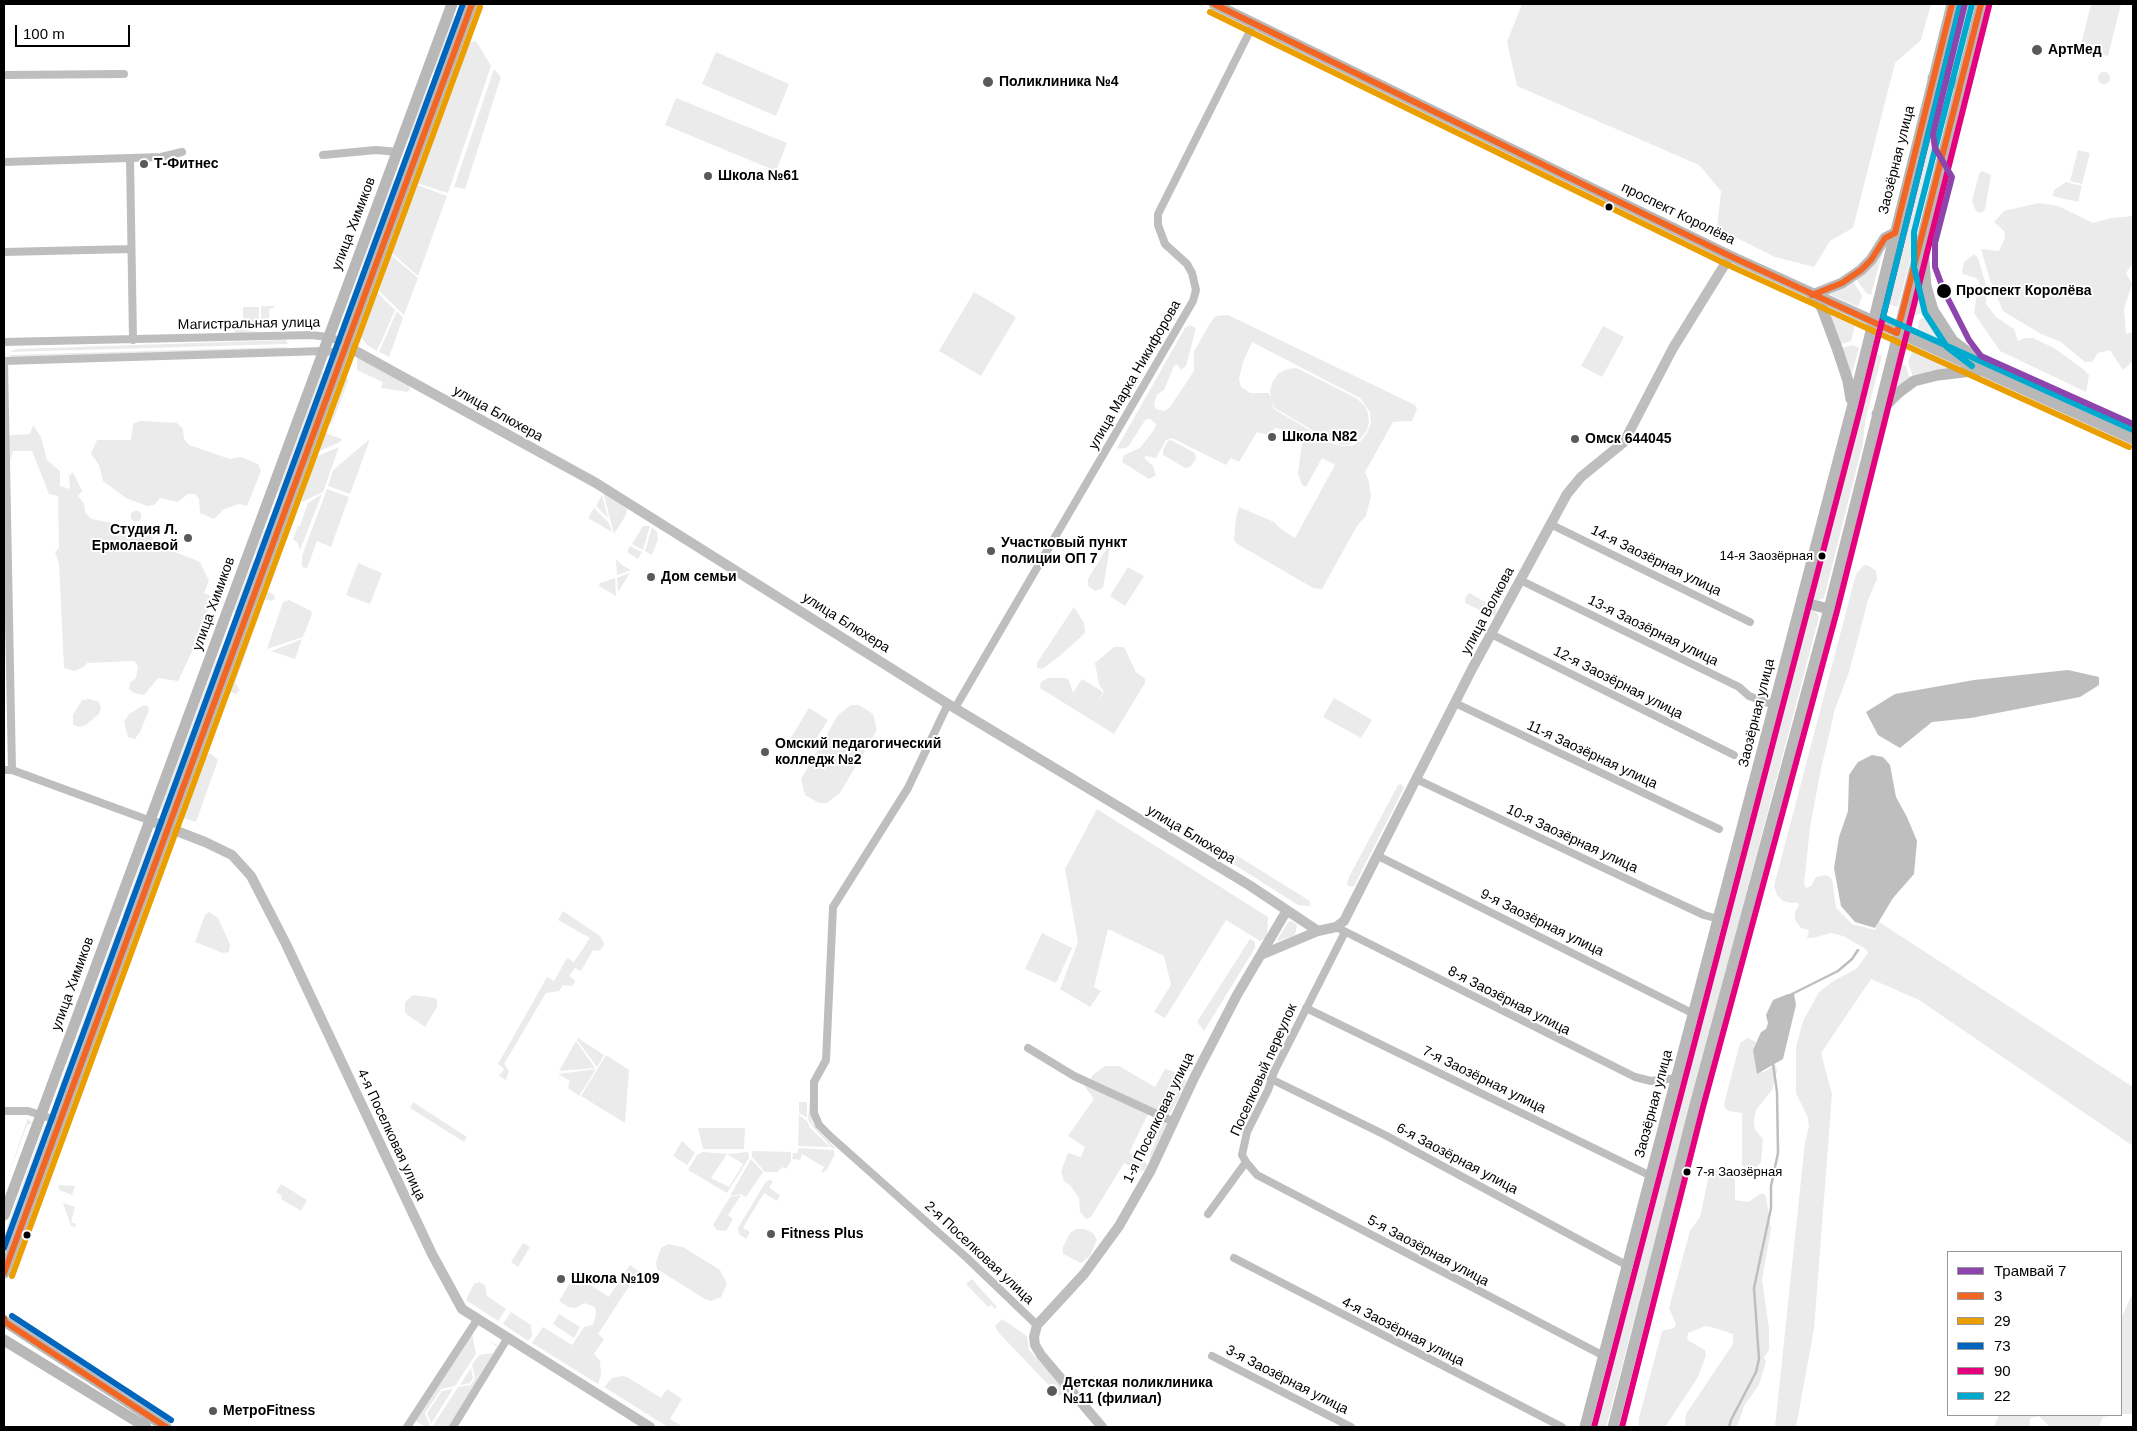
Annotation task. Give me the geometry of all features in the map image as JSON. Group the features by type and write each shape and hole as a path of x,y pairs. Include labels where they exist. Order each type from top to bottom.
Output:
{"main road":[{"name":"улица Химиков","path":"4,1215 452,4"},
{"path":"4,1273 130,926 347,348 471,4"},
{"name":"проспект Королёва","path":"1214,4 1730,256 2133,439"},
{"name":"Заозёрная улица","path":"1585,1427 1852,408 1952,4"},
{"path":"1613,1427 1695,1105 1829,610 1876,414 1981,4"},
{"path":"426,75 444,81"},
{"path":"1933,78 1960,85"},
{"path":"398,152 416,158"},
{"path":"1876,414 1914,381 1938,375 1981,370 1977,359 1953,341 1933,310 1926,286 1923,266 1923,232"},
{"path":"1852,408 1848,381 1837,348 1822,308 1812,294 1842,283 1852,277 1871,260 1885,238 1895,233"},
{"path":"265,508 283,515"},
{"path":"1801,602 1829,610"},
{"path":"222,629 239,635"},
{"path":"113,919 130,926"},
{"path":"4,1320 166,1427"},
{"path":"4,1340 146,1427"}],"street":[{"name":"улица Марка Никифорова","path":"831,1137 815,1119 814,1100 816,1076 826,1060 833,907 908,788 952,706 1193,301 1196,290 1192,274 1187,264 1166,244 1158,225 1158,214 1254,24"},
{"path":"4,75 124,74"},
{"path":"323,155 376,150 398,152"},
{"path":"4,162 160,157 182,152"},
{"path":"130,158 133,340"},
{"path":"4,252 132,249"},
{"name":"улица Волкова","path":"1340,930 1455,703 1550,524 1573,485 1614,451 1628,436 1673,348 1730,256"},
{"name":"Магистральная улица","path":"4,342 311,335 328,337 347,348"},
{"name":"улица Блюхера","path":"347,348 596,483 952,706 1287,910 1318,932"},
{"name":"Магистральная улица","path":"4,361 323,352 347,348"},
{"path":"4,361 8,770 150,821"},
{"name":"14-я Заозёрная улица","path":"1550,524 1750,622"},
{"name":"13-я Заозёрная улица","path":"1520,580 1739,686 1749,696 1774,705"},
{"name":"12-я Заозёрная улица","path":"1491,634 1734,755"},
{"name":"11-я Заозёрная улица","path":"1455,703 1719,829"},
{"name":"10-я Заозёрная улица","path":"1416,779 1704,915 1719,919"},
{"name":"4-я Поселковая улица","path":"150,821 232,855 251,876 286,944 432,1254 462,1309 650,1427"},
{"name":"9-я Заозёрная улица","path":"1378,856 1694,1014"},
{"name":"1-я Поселковая улица","path":"1037,1325 1084,1274 1120,1226 1151,1170 1194,1078 1287,910"},
{"path":"1261,954 1318,932 1340,930"},
{"name":"Поселковый переулок","path":"1246,1162 1242,1155 1247,1132 1306,1008 1340,930"},
{"name":"8-я Заозёрная улица","path":"1340,930 1635,1077 1651,1081 1676,1078"},
{"name":"7-я Заозёрная улица","path":"1306,1008 1651,1176"},
{"path":"1028,1048 1074,1076 1174,1122"},
{"name":"6-я Заозёрная улица","path":"1271,1079 1385,1135 1628,1266"},
{"path":"4,1111 28,1111 60,1120"},
{"name":"2-я Поселковая улица","path":"831,1137 967,1258 1037,1325 1034,1337 1035,1345 1041,1355 1102,1427"},
{"path":"1208,1214 1246,1162"},
{"name":"5-я Заозёрная улица","path":"1246,1162 1256,1175 1604,1356"},
{"name":"4-я Заозёрная улица","path":"1234,1258 1562,1427"},
{"path":"407,1427 477,1320"},
{"path":"452,1427 507,1339"},
{"name":"3-я Заозёрная улица","path":"1212,1356 1351,1427"}],"shaded area":[{"path":"1522,4 1931,4 1921,40 1895,63 1853,228 1830,241 1814,267 1775,257 1717,228 1721,191 1699,165 1517,86 1507,42"},
{"path":"1960,4 1975,4 1957,75 1951,78 1943,71"},
{"path":"2091,4 2121,4 2108,56 2080,49"},
{"path":"453,16 459,18 439,72 435,73 433,71"},
{"path":"476,41 491,66 448,193 417,183 468,45"},
{"path":"716,52 789,84 776,116 702,84"},
{"path":"494,69 501,77 465,189 454,187"},
{"path":"2106,72 2109,73 2109,83 2102,84 2099,83 2098,76 2099,73"},
{"path":"428,86 432,87 432,90 414,138 411,140 408,138"},
{"path":"1941,87 1948,88 1953,94 1945,124 1930,120 1938,90"},
{"path":"676,98 787,143 776,171 665,125"},
{"path":"1929,126 1943,130 1898,307 1888,304"},
{"path":"2078,150 2090,153 2082,184 2070,181"},
{"path":"1982,171 1991,175 1985,209 1981,213 1976,211 1972,201 1979,174"},
{"path":"393,180 398,180 399,182 347,325 344,327 341,324"},
{"path":"2066,182 2082,186 2078,202 2053,196 2054,190"},
{"path":"417,185 447,196 418,276 392,253"},
{"path":"2039,203 2058,206 2093,223 2111,218 2133,216 2133,263 2126,273 2132,284 2124,309 2126,334 2133,332 2133,361 2123,370 2110,350 2098,353 2092,362 2085,362 2061,342 2041,334 2003,311 1990,280 1981,249 1999,251 2005,238 2004,231 1994,222 2004,211"},
{"path":"1883,251 1871,295 1867,294 1856,279"},
{"path":"1974,254 1978,258 1987,289 1986,304 1996,317 2014,329 2018,341 2025,338 2033,338 2054,348 2083,369 2089,375 2086,392 2000,351 1974,313 1979,281 1976,278 1963,274 1964,262"},
{"path":"391,255 418,278 404,315 379,291"},
{"path":"1919,279 1928,311 1916,315 1911,314"},
{"path":"1853,281 1862,296 1858,307 1827,293"},
{"path":"377,292 395,310 377,351 367,345 361,337"},
{"path":"974,292 1016,317 981,376 939,351"},
{"path":"261,306 274,306 274,308 269,309 270,324 261,324"},
{"path":"243,307 259,307 259,325 251,325 243,319"},
{"path":"397,311 403,318 389,357 379,352"},
{"path":"1930,314 1954,349 1917,332 1919,320"},
{"path":"1228,315 1415,405 1417,409 1412,421 1393,422 1365,472 1371,496 1366,516 1357,526 1322,589 1313,588 1236,543 1234,540 1239,507 1274,522 1282,530 1295,538 1335,465 1322,458 1306,487 1302,485 1298,473 1302,443 1287,430 1275,428 1268,435 1257,432 1239,462 1231,458 1226,465 1172,438 1166,440 1156,458 1146,456 1144,458 1153,466 1156,475 1149,479 1122,462 1124,455 1140,448 1154,430 1156,424 1150,419 1146,419 1128,447 1117,448 1185,328 1190,325 1196,328 1186,366 1181,370 1177,364 1174,366 1164,390 1157,395 1154,403 1155,408 1159,410 1165,411 1170,407 1194,371 1194,352 1216,316","holes":["1252,342 1360,398 1370,412 1371,423 1361,441 1351,446 1342,446 1331,443 1274,409 1269,393 1250,393 1241,387 1239,379 1243,362"]},
{"path":"1830,315 1855,326 1851,341 1841,344"},
{"path":"223,325 236,325 243,330 258,332 236,333 231,327 222,327"},
{"path":"1603,326 1624,337 1602,377 1581,366"},
{"path":"286,340 288,344 10,352 16,349"},
{"path":"1852,345 1859,348 1851,377 1842,348"},
{"path":"287,347 284,349 11,357 9,355"},
{"path":"1913,350 1959,370 1913,377 1908,362"},
{"path":"1872,353 1882,355 1865,421 1863,443 1824,598 1816,601 1810,595"},
{"path":"357,355 408,385 410,388 408,392 381,388 383,382 357,370"},
{"path":"1899,363 1906,366 1910,379 1892,391"},
{"path":"1297,368 1356,398 1364,405 1368,413 1369,423 1366,432 1360,439 1351,444 1342,445 1332,442 1275,408 1271,400 1270,390 1273,381 1279,373"},
{"path":"322,372 330,375 286,494 282,497 278,492"},
{"path":"346,378 349,379 332,423 329,424"},
{"path":"140,421 177,423 183,429 184,439 189,445 230,459 241,457 258,464 261,471 247,506 239,504 224,509 214,519 200,513 199,499 195,494 188,494 178,502 160,498 154,505 147,506 126,498 103,481 99,465 91,454 97,440 131,440 133,424"},
{"path":"33,425 41,437 47,460 60,471 60,486 70,489 69,476 73,472 82,491 78,496 84,504 85,512 91,519 113,523 117,527 129,526 132,532 131,535 142,534 152,537 155,544 200,562 209,581 204,593 213,597 191,654 178,681 158,678 144,695 134,693 129,689 130,683 136,678 138,666 134,661 87,663 82,668 74,671 64,668 59,563 55,552 59,548 58,496 49,494 32,451 13,451 9,463 8,439 11,435 30,434"},
{"path":"325,433 342,439 340,442 317,452"},
{"path":"370,439 350,494 328,486 333,470"},
{"path":"1171,440 1195,453 1196,459 1190,467 1185,468 1163,455 1163,450 1168,441"},
{"path":"339,447 323,492 302,502 301,496 315,457"},
{"path":"327,489 349,497 331,547 317,541 307,568 302,567 302,556"},
{"path":"603,492 627,509 626,515 614,534"},
{"path":"322,494 300,550 298,543 293,539 298,526 300,526 308,503"},
{"path":"602,495 608,518 596,506"},
{"path":"594,508 609,523 612,532 588,518"},
{"path":"134,511 138,511 141,516 140,520 134,521 131,518 131,514"},
{"path":"643,526 650,526 643,550 632,544"},
{"path":"652,527 657,532 658,539 652,555 645,551"},
{"path":"264,530 270,531 271,534 263,556 255,554"},
{"path":"630,546 642,552 638,559 627,552"},
{"path":"1110,547 1103,588 1095,591 1088,586 1088,579 1107,548"},
{"path":"616,559 622,565 631,570 617,575"},
{"path":"253,560 260,561 240,615 238,615 234,611"},
{"path":"358,563 382,573 370,604 346,595"},
{"path":"1864,565 1876,571 1877,579 1868,600 1849,672 1835,709 1810,827 1804,884 1806,888 1811,886 1816,877 1827,875 1832,879 1836,908 1852,924 1875,930 1879,922 2133,1087 2133,1146 1919,1000 1871,979 1821,1053 1832,1094 1814,1329 1796,1427 1775,1427 1805,1142 1809,1127 1808,1118 1796,1093 1796,1047 1803,1021 1819,992 1835,980 1856,969 1868,953 1866,949 1843,936 1831,933 1807,938 1809,930 1801,928 1795,920 1795,912 1799,905 1797,902 1783,901 1777,895 1774,886 1856,574"},
{"path":"1128,567 1144,576 1125,606 1110,596"},
{"path":"630,573 618,592 617,578"},
{"path":"615,578 616,596 599,586 600,583"},
{"path":"267,591 274,595 275,599 271,601 265,599 235,683 240,690 236,694 230,692"},
{"path":"1469,593 1491,605 1497,604 1496,615 1492,616 1465,603 1465,598"},
{"path":"289,600 311,611 312,614 303,637 267,649 283,602"},
{"path":"1074,607 1084,623 1085,633 1042,669 1037,668 1037,663"},
{"path":"1810,610 1817,613 1819,617 1606,1427 1592,1427 1805,614"},
{"path":"302,639 295,659 271,651"},
{"path":"1114,647 1124,647 1136,672 1145,679 1145,683 1114,734 1040,688 1041,682 1048,678 1065,678 1069,680 1073,693 1082,679 1103,692 1095,707 1104,692 1099,684 1095,663"},
{"path":"216,660 222,662 222,666 168,813 160,810"},
{"path":"2068,670 2099,677 2099,685 2080,697 1971,718 1932,722 1900,748 1878,735 1866,712 1895,694 1974,680"},
{"path":"1334,698 1372,720 1361,738 1323,717"},
{"path":"90,699 99,702 101,707 99,714 86,725 80,727 73,725 73,715 82,700"},
{"path":"144,705 148,706 149,710 140,732 135,739 128,737 124,722 129,714"},
{"path":"851,705 859,705 873,714 877,730 840,793 827,803 819,803 805,795 801,779 838,715"},
{"path":"809,708 828,720 809,750 790,739"},
{"path":"210,753 218,760 196,822 183,818 207,755"},
{"path":"1872,755 1883,757 1890,765 1896,797 1917,841 1914,874 1893,898 1875,928 1855,922 1841,906 1834,868 1839,837 1848,811 1849,775 1858,762"},
{"path":"1401,784 1404,788 1354,886 1350,887 1347,884 1349,877 1398,785"},
{"path":"1097,809 1268,917 1267,938 1260,941 1226,920 1165,1018 1154,1012 1171,985 1164,956 1108,929 1094,987 1101,991 1090,1007 1060,989 1078,942 1065,869"},
{"path":"149,841 155,843 128,918 125,919 123,914"},
{"path":"1220,849 1226,849 1310,901 1310,906 1298,905 1219,855"},
{"path":"563,911 600,936 604,944 603,947 598,951 593,950 581,971 575,968 569,976 575,980 574,984 571,986 563,985 559,991 546,993 504,1064 509,1071 506,1080 499,1076 504,1069 498,1064 547,977 554,981 567,958 574,962 590,938 558,920"},
{"path":"209,912 218,918 230,944 229,952 223,953 195,942 205,915"},
{"path":"1292,921 1297,925 1295,935 1277,940 1288,922"},
{"path":"118,926 123,927 124,930 61,1103 55,1105 54,1101"},
{"path":"1042,933 1072,948 1056,983 1025,969"},
{"path":"1250,939 1255,942 1255,948 1204,1031 1197,1022"},
{"path":"1788,994 1794,994 1796,1005 1783,1059 1757,1074 1753,1050 1761,1032 1766,1029 1768,1023 1766,1015 1773,1000"},
{"path":"413,995 435,998 437,1000 437,1007 425,1027 405,1013 405,1002"},
{"path":"578,1038 604,1055 597,1067 577,1040"},
{"path":"1748,1038 1756,1042 1753,1050 1762,1073 1776,1065 1777,1072 1772,1090 1756,1110 1754,1120 1755,1130 1763,1139 1761,1162 1756,1168 1747,1169 1742,1165 1742,1113 1729,1111 1725,1108 1724,1104 1740,1043"},
{"path":"576,1041 595,1068 559,1071"},
{"path":"606,1055 629,1070 625,1123 581,1096"},
{"path":"1105,1066 1119,1066 1155,1087 1165,1069 1182,1074 1186,1080 1184,1088 1170,1113 1169,1126 1150,1160 1149,1157 1163,1121 1148,1114 1129,1153 1148,1165 1145,1170 1140,1171 1124,1163 1091,1217 1086,1219 1080,1212 1079,1198 1070,1185 1064,1181 1061,1171 1068,1153 1081,1157 1085,1147 1068,1136 1094,1099 1085,1087 1093,1075"},
{"path":"596,1069 579,1096 568,1088 570,1081 558,1074"},
{"path":"810,1096 812,1123 836,1149 832,1148 808,1119"},
{"path":"413,1102 467,1137 464,1142 410,1108"},
{"path":"799,1102 807,1102 807,1118 799,1113"},
{"path":"799,1115 807,1121 810,1128 830,1147 798,1146"},
{"path":"28,1118 32,1123 27,1125 4,1187"},
{"path":"50,1125 51,1129 4,1259 4,1235 44,1126"},
{"path":"698,1128 745,1128 744,1149 703,1149"},
{"path":"682,1141 695,1153 687,1165 673,1156"},
{"path":"799,1148 833,1150 835,1154 827,1170 821,1173 824,1167 802,1154 800,1160 792,1159 793,1153 797,1153"},
{"path":"752,1151 791,1152 791,1161 786,1169 783,1167 777,1172 765,1172 752,1157"},
{"path":"703,1152 728,1154 748,1152 749,1158 727,1193 688,1170 697,1155","holes":["727,1154 743,1164 729,1187 711,1178"]},
{"path":"751,1159 763,1172 746,1197 741,1194 730,1196"},
{"path":"1721,1167 1731,1173 1735,1181 1735,1200 1748,1202 1762,1193 1766,1196 1771,1229 1762,1280 1769,1328 1769,1350 1764,1357 1766,1362 1759,1385 1744,1406 1737,1427 1685,1427 1686,1414 1733,1344 1733,1334 1706,1326 1688,1333 1687,1340 1705,1350 1706,1355 1698,1377 1665,1427 1639,1427 1639,1418 1662,1331 1674,1328 1676,1324 1669,1308 1690,1231 1700,1217 1709,1175 1712,1170"},
{"path":"769,1180 773,1181 769,1188 780,1195 777,1201 764,1193 743,1228 750,1232 746,1239 739,1234 738,1228 765,1183"},
{"path":"281,1184 307,1200 301,1211 281,1199 282,1196 276,1192"},
{"path":"58,1185 75,1186 72,1195 59,1190"},
{"path":"741,1195 728,1215 733,1219 726,1231 717,1230 713,1225 730,1197"},
{"path":"63,1203 75,1207 71,1222 76,1224 75,1227 71,1226"},
{"path":"1076,1229 1084,1229 1093,1233 1097,1240 1090,1256 1081,1263 1063,1254 1063,1247 1070,1233"},
{"path":"523,1243 530,1247 518,1267 511,1262"},
{"path":"668,1244 683,1247 720,1270 727,1284 721,1297 711,1301 705,1299 657,1269 656,1262 661,1248"},
{"path":"630,1265 639,1271 598,1334 604,1339 594,1354 600,1361 601,1375 598,1384 532,1343 543,1327 572,1345 584,1327 593,1325 596,1314 595,1307 584,1303 576,1308 568,1307 559,1301 571,1281 580,1278 609,1297"},
{"path":"972,1279 997,1307 995,1309 991,1305 988,1307 966,1284"},
{"path":"479,1282 485,1285 487,1296 506,1309 498,1321 466,1300 474,1284"},
{"path":"2133,1293 2133,1414 2122,1414 2122,1316"},
{"path":"511,1312 531,1325 532,1336 528,1341 503,1324"},
{"path":"559,1314 580,1327 574,1338 553,1324"},
{"path":"1002,1319 1027,1336 1029,1350 1066,1391 1059,1396 998,1332 995,1326"},
{"path":"472,1333 476,1354 455,1386 441,1389 425,1413 430,1426 426,1427 415,1421"},
{"path":"489,1340 497,1345 498,1350 449,1427 432,1427 458,1387 471,1385 475,1378 472,1365 479,1355 493,1353 497,1347"},
{"path":"471,1368 473,1378 470,1383 460,1385"},
{"path":"627,1377 661,1398 667,1389 682,1399 670,1419 683,1427 668,1427 604,1387 612,1378"},
{"path":"453,1389 431,1424 427,1413 442,1391"},
{"path":"1999,1416 2039,1416 2030,1418 2030,1427 1994,1427"},
{"path":"2039,1416 2108,1416 2103,1417 2099,1427 2050,1427"}],"waterway":[{"path":"1790,995 1838,971 1852,959 1858,950"},
{"path":"1729,1427 1756,1372 1759,1359 1754,1288 1771,1208 1771,1186 1778,1153 1777,1092 1773,1064"}],"tram line":[{"name":"7","path":"1965,4 1933,134 1935,148 1952,177 1935,243 1935,267 1944,291 1969,340 1981,356 2133,424"}],"transit line":[{"name":"73","path":"4,1248 463,4"},
{"name":"3","path":"4,1273 472,4"},
{"name":"3","path":"1214,4 1730,256 1897,333 1981,4"},
{"name":"3","path":"1812,295 1842,283 1861,270 1871,260 1885,238 1895,233 1952,4"},
{"name":"22","path":"1972,4 1914,232 1914,267 1925,313 1947,347 1972,366"},
{"name":"90","path":"1594,1427 1860,410 1960,6"},
{"name":"22","path":"1960,6 1883,317 2133,430"},
{"name":"90","path":"1622,1427 1703,1107 1837,611 1989,6"},
{"name":"29","path":"12,1276 480,7"},
{"name":"29","path":"1210,12 1726,264 2129,447"},
{"name":"73","path":"12,1316 171,1420"},
{"name":"3","path":"4,1318 5,1322 166,1427"}],"place":[{"name":"АртМед","path":"2037,50"},
{"name":"Поликлиника №4","path":"988,82"},
{"name":"Т-Фитнес","path":"144,164"},
{"name":"Школа №61","path":"708,176"},
{"name":"Проспект Королёва","path":"1944,291"},
{"name":"Школа N82","path":"1272,437"},
{"name":"Омск 644045","path":"1575,439"},
{"name":"Студия Л. Ермолаевой","path":"188,538"},
{"name":"Участковый пункт полиции ОП 7","path":"991,551"},
{"name":"14-я Заозёрная","path":"1822,556"},
{"name":"Дом семьи","path":"651,577"},
{"name":"Омский педагогический колледж №2","path":"765,752"},
{"name":"7-я Заозёрная","path":"1687,1172"},
{"name":"Fitness Plus","path":"771,1234"},
{"name":"Школа №109","path":"561,1279"},
{"name":"Детская поликлиника №11 (филиал)","path":"1052,1391"},
{"name":"МетроFitness","path":"213,1411"}]}
